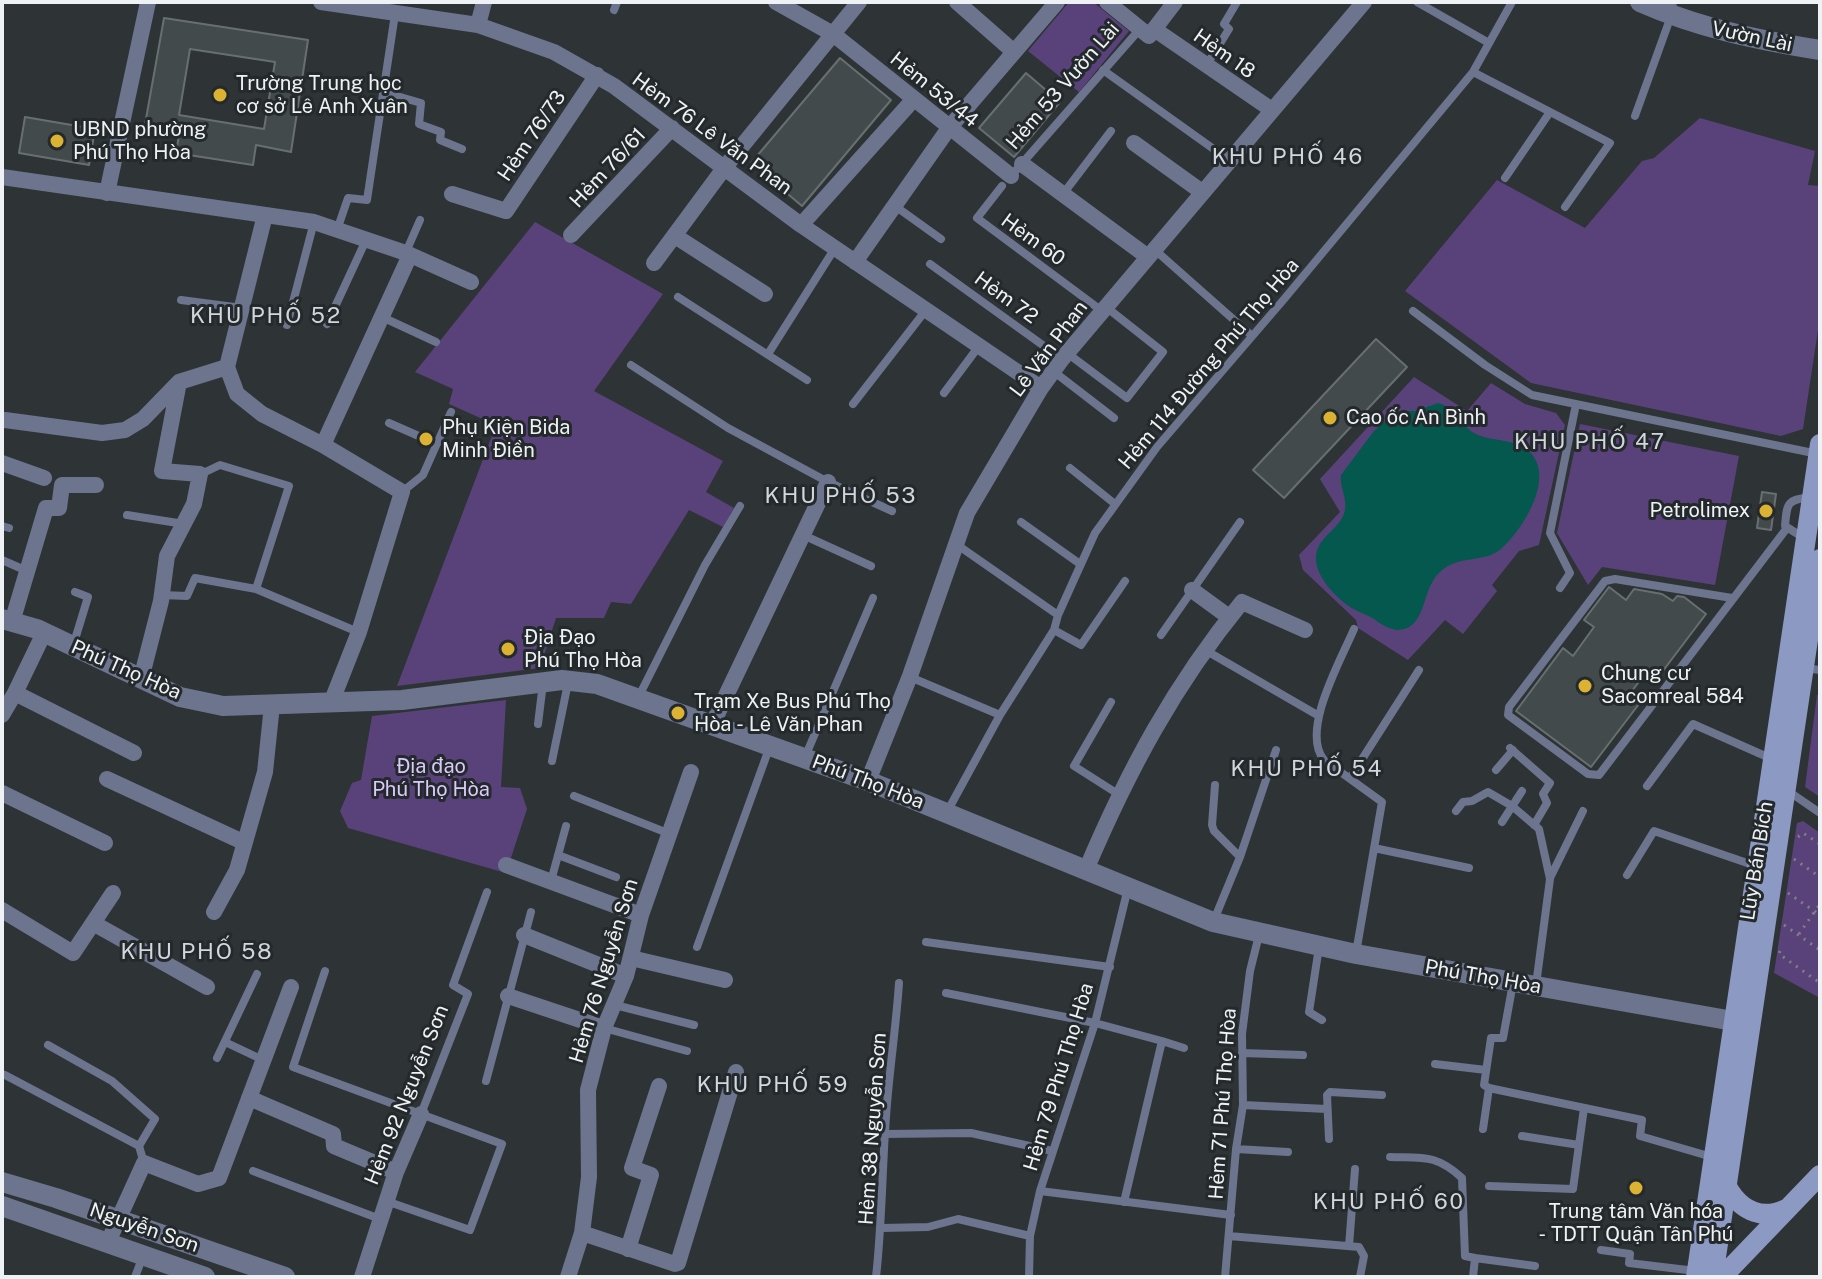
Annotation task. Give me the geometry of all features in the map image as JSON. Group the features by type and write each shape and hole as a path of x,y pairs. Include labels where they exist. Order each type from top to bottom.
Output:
{"main road":[{"name":"Lũy Bán Bích","path":"1702,1275 1713,1157 1773,759 1803,668 1796,534 1812,497 1819,449"},
{"name":"Lũy Bán Bích","path":"1702,1275 1726,1185 1820,559"},
{"path":"1722,1277 1819,1178"},
{"path":"1726,1185 1748,1210 1771,1214 1786,1209"}],"street":[{"path":"107,193 148,2"},
{"name":"Hẻm 76 Lê Văn Phan","path":"321,2 478,25 554,52 597,75 801,225 1041,388"},
{"path":"478,25 484,2"},
{"name":"Hẻm 53/44","path":"776,2 833,34 1012,175 1063,194 1151,253"},
{"path":"654,263 725,167 859,2"},
{"path":"957,2 1014,52"},
{"path":"855,262 949,128 1057,2"},
{"name":"Hẻm 18","path":"1107,2 1272,110"},
{"name":"Hẻm 53 Vườn Lài","path":"1147,29 1175,2"},
{"name":"Lê Văn Phan","path":"868,781 910,676 973,499 1041,388 1364,2"},
{"name":"Vườn Lài","path":"1640,2 1672,9 1748,38 1820,50"},
{"name":"Hẻm 76/73","path":"452,194 506,211 597,75"},
{"path":"801,225 913,100"},
{"name":"Hẻm 76/61","path":"571,235 672,128"},
{"path":"1134,143 1202,192"},
{"path":"2,177 314,222 408,254 471,282"},
{"path":"265,215 227,367 237,394 262,414 323,445 402,492 359,632 331,703"},
{"path":"675,236 765,294"},
{"path":"323,445 408,254"},
{"path":"5,420 102,433 125,430 143,419 179,382 227,367"},
{"path":"141,679 162,595 167,556 194,504 200,474 162,471 179,382"},
{"path":"2,463 44,478"},
{"path":"712,725 828,482"},
{"path":"7,621 28,571 46,508 59,508 62,485 96,485"},
{"path":"1192,590 1229,617"},
{"path":"1086,870 1118,794 1162,714 1204,649 1242,602 1305,630"},
{"name":"Phú Thọ Hòa","path":"7,621 44,633 180,697 223,706 421,698 569,680 597,684 868,781 1213,922 1319,947 1733,1021"},
{"path":"2,715 44,633"},
{"path":"15,693 134,753"},
{"path":"214,912 237,870 265,772 272,705"},
{"name":"Hẻm 76 Nguyễn Sơn","path":"568,1277 582,1233 589,1177 588,1090 604,1028 626,976 641,915 691,772"},
{"path":"107,779 243,842"},
{"path":"2,793 105,843"},
{"path":"506,865 641,915"},
{"path":"2,910 73,953 113,893"},
{"path":"93,923 207,987"},
{"path":"524,935 626,976"},
{"path":"631,958 725,980"},
{"path":"108,1242 144,1163 198,1184 219,1178 291,987"},
{"path":"508,996 604,1028"},
{"path":"582,1233 678,1263 736,1072"},
{"path":"628,1249 651,1175 632,1168 659,1086"},
{"path":"249,1098 333,1134 334,1146 396,1172"},
{"name":"Hẻm 92 Nguyễn Sơn","path":"362,1277 396,1172 421,1114"},
{"name":"Nguyễn Sơn","path":"2,1182 285,1277"},
{"name":"Nguyễn Sơn","path":"2,1206 205,1277"}],"lane":[{"path":"1206,67 1229,29 1224,24 1237,2"},
{"path":"1417,2 1489,43"},
{"name":"Hẻm 114 Đường Phú Thọ Hòa","path":"947,812 1000,715 1054,630 1095,533 1115,504 1157,447 1473,72 1512,2"},
{"path":"1635,116 1672,9"},
{"path":"337,230 348,198 367,200 395,14"},
{"name":"Hẻm 53 Vườn Lài","path":"1012,175 1103,70 1147,29"},
{"path":"1103,70 1229,160"},
{"path":"1473,72 1610,143 1565,207"},
{"path":"383,92 421,103 419,124 441,132 440,140 462,149"},
{"path":"1505,178 1550,112"},
{"path":"1063,194 1111,131"},
{"name":"Hẻm 60","path":"1012,175 977,218 1105,309"},
{"path":"894,205 941,239"},
{"path":"408,254 420,220"},
{"path":"287,325 314,222"},
{"path":"327,324 366,239"},
{"path":"768,354 835,248"},
{"path":"1151,253 1251,335"},
{"name":"Hẻm 72","path":"930,264 1061,361"},
{"path":"678,297 807,380"},
{"path":"181,300 242,308"},
{"path":"1061,361 1127,398 1163,352 1105,309"},
{"path":"853,404 926,310"},
{"path":"1413,311 1525,391 1576,404 1819,449"},
{"path":"382,317 436,342"},
{"path":"944,393 979,346"},
{"path":"1061,361 1114,418"},
{"path":"631,365 728,428 828,482 892,511"},
{"path":"1560,588 1570,573 1550,533 1576,404"},
{"path":"402,492 423,475 451,412"},
{"path":"389,423 437,444"},
{"path":"200,474 220,465 289,486 256,589"},
{"path":"1070,468 1115,504"},
{"path":"638,698 705,565 740,506"},
{"path":"127,515 184,524"},
{"path":"1021,522 1080,564"},
{"path":"1161,635 1240,522"},
{"path":"1732,598 1615,579 1605,581 1509,707 1508,715 1588,774 1599,775 1732,598 1796,534"},
{"path":"802,535 871,566"},
{"path":"955,543 1058,615"},
{"path":"2,560 28,571"},
{"path":"162,595 187,596 195,578 256,589 359,632"},
{"path":"1054,630 1081,645 1125,581"},
{"path":"73,646 88,597 75,592"},
{"path":"805,758 873,598"},
{"path":"1354,629 1319,716 1315,739 1319,754 1382,802 1356,954"},
{"path":"1204,649 1319,716"},
{"path":"1350,778 1419,670"},
{"path":"910,676 1000,715"},
{"path":"552,761 569,680"},
{"path":"538,724 543,682"},
{"path":"1111,702 1074,766 1118,794"},
{"path":"1647,786 1693,724 1773,759"},
{"path":"697,947 770,745"},
{"path":"1496,770 1512,749 1550,783 1543,794 1547,803 1534,825"},
{"path":"1213,922 1240,857 1276,750"},
{"path":"1215,785 1211,819 1214,831 1240,857"},
{"path":"1786,789 1820,813"},
{"path":"1502,822 1522,791"},
{"path":"1456,811 1463,802 1472,801 1488,792 1512,806 1539,829 1550,879"},
{"path":"574,796 673,828"},
{"path":"1536,986 1550,879 1583,811"},
{"path":"550,882 566,826"},
{"path":"1627,875 1654,831 1757,866"},
{"path":"1374,848 1469,868"},
{"path":"558,855 616,877"},
{"name":"Hẻm 79 Phú Thọ Hòa","path":"1029,1277 1030,1236 1040,1191 1095,1023 1128,888"},
{"name":"Hẻm 92 Nguyễn Sơn","path":"421,1114 468,994 453,985 487,892"},
{"path":"486,1081 531,912"},
{"name":"Hẻm 71 Phú Thọ Hòa","path":"1225,1277 1243,1105 1242,1034 1250,971 1260,934"},
{"path":"926,942 1110,967"},
{"path":"1319,947 1309,1012 1322,1020"},
{"path":"325,971 293,1067 502,1144 470,1230 386,1201"},
{"path":"217,1058 257,974"},
{"path":"1513,982 1503,1038 1491,1038 1484,1085 1642,1120 1640,1136 1713,1157"},
{"name":"Hẻm 38 Nguyễn Sơn","path":"876,1277 899,983"},
{"path":"946,993 1095,1023 1184,1048"},
{"path":"615,1005 694,1025"},
{"path":"604,1028 687,1051"},
{"path":"1124,1202 1162,1041"},
{"path":"225,1042 263,1060"},
{"path":"48,1045 112,1081 155,1119 139,1146"},
{"path":"1242,1053 1303,1055"},
{"path":"1435,1064 1486,1070"},
{"path":"5,1075 139,1146 144,1163"},
{"path":"1483,1129 1489,1088"},
{"path":"1329,1139 1327,1095 1330,1092 1382,1095"},
{"path":"1243,1105 1327,1109"},
{"path":"1489,1186 1573,1189 1584,1108"},
{"path":"885,1134 971,1133 1052,1151"},
{"path":"1522,1136 1579,1145"},
{"path":"1236,1149 1288,1152"},
{"path":"1390,1157 1430,1158 1447,1164 1462,1178 1465,1256 1535,1266"},
{"path":"1349,1246 1355,1169"},
{"path":"253,1171 380,1219"},
{"path":"1040,1191 1231,1215"},
{"path":"882,1228 928,1227 958,1219 1030,1236"},
{"path":"1229,1236 1359,1247 1363,1251 1360,1277"},
{"path":"1601,1250 1630,1254 1629,1263 1702,1275"},
{"path":"135,1277 144,1255"},
{"path":"1473,1277 1475,1258"}],"path":[{"path":"1792,871 1800,833 1820,844"},
{"path":"1794,859 1820,877"},
{"path":"1787,904 1791,882"},
{"path":"1782,888 1820,915"},
{"path":"1798,935 1820,904"},
{"path":"1785,915 1784,925 1820,950"},
{"path":"1782,940 1779,954 1820,983"}],"green space":[{"path":"1069,2 1093,2 1129,31 1079,92 1028,51"},
{"path":"1700,118 1815,151 1808,185 1820,186 1820,317 1803,429 1781,436 1531,383 1405,291 1497,180 1585,228 1642,161 1654,158"},
{"path":"535,222 663,294 594,391 723,461 706,492 734,508 723,527 689,510 631,604 611,602 604,618 556,618 540,668 397,686 496,425 449,404 453,389 415,372"},
{"path":"1414,377 1467,411 1491,383 1525,404 1556,413 1565,425 1539,545 1519,551 1492,585 1497,591 1463,634 1445,620 1408,660 1358,628 1356,620 1303,570 1299,555 1340,512 1320,479"},
{"path":"1580,424 1739,456 1715,585 1602,567 1588,585 1557,533"},
{"path":"1817,695 1820,695 1820,797 1805,787"},
{"name":"Địa đạo Phú Thọ Hòa","path":"506,700 501,787 520,788 527,809 506,873 348,828 340,811 352,783 361,780 372,716"},
{"path":"1803,821 1820,833 1820,998 1774,973 1797,823"}],"shaded area":[{"path":"1438,403 1449,408 1474,433 1526,449 1535,459 1539,472 1538,486 1534,501 1519,529 1501,549 1494,554 1447,566 1431,585 1417,620 1402,630 1393,629 1350,607 1334,594 1318,570 1316,552 1345,510 1341,475 1374,431 1396,411 1416,411"}],"building":[{"path":"164,18 308,40 291,152 256,145 253,165 176,153 179,135 144,130","holes":["190,49 275,62 264,129 179,115"]},
{"path":"840,58 891,100 802,206 751,163"},
{"path":"1026,73 1060,102 1014,157 979,128"},
{"name":"UBND phường Phú Thọ Hòa","path":"25,117 95,129 89,165 19,153"},
{"name":"Cao ốc An Bình","path":"1376,339 1407,367 1284,498 1253,470"},
{"name":"Petrolimex","path":"1762,492 1776,494 1771,530 1757,528"},
{"name":"Chung cư Sacomreal 584","path":"1609,587 1626,600 1634,589 1662,594 1673,601 1677,596 1684,597 1706,614 1659,676 1649,669 1628,696 1639,704 1591,767 1516,711 1563,648 1573,656 1594,627 1584,620"}],"place":[{"name":"Trường Trung học cơ sở Lê Anh Xuân","path":"220,95"},
{"name":"UBND phường Phú Thọ Hòa","path":"57,141"},
{"name":"Cao ốc An Bình","path":"1330,418"},
{"name":"Phụ Kiện Bida Minh Điền","path":"426,439"},
{"name":"Petrolimex","path":"1766,511"},
{"name":"Địa Đạo Phú Thọ Hòa","path":"508,649"},
{"name":"Chung cư Sacomreal 584","path":"1585,686"},
{"name":"Trạm Xe Bus Phú Thọ Hòa - Lê Văn Phan","path":"678,713"},
{"name":"Trung tâm Văn hóa - TDTT Quận Tân Phú","path":"1636,1188"}],"district":[{"name":"KHU PHỐ 46","path":"1288,157"},
{"name":"KHU PHỐ 52","path":"266,316"},
{"name":"KHU PHỐ 47","path":"1590,442"},
{"name":"KHU PHỐ 53","path":"841,496"},
{"name":"KHU PHỐ 54","path":"1307,769"},
{"name":"KHU PHỐ 58","path":"197,952"},
{"name":"KHU PHỐ 59","path":"773,1085"},
{"name":"KHU PHỐ 60","path":"1389,1202"}]}
